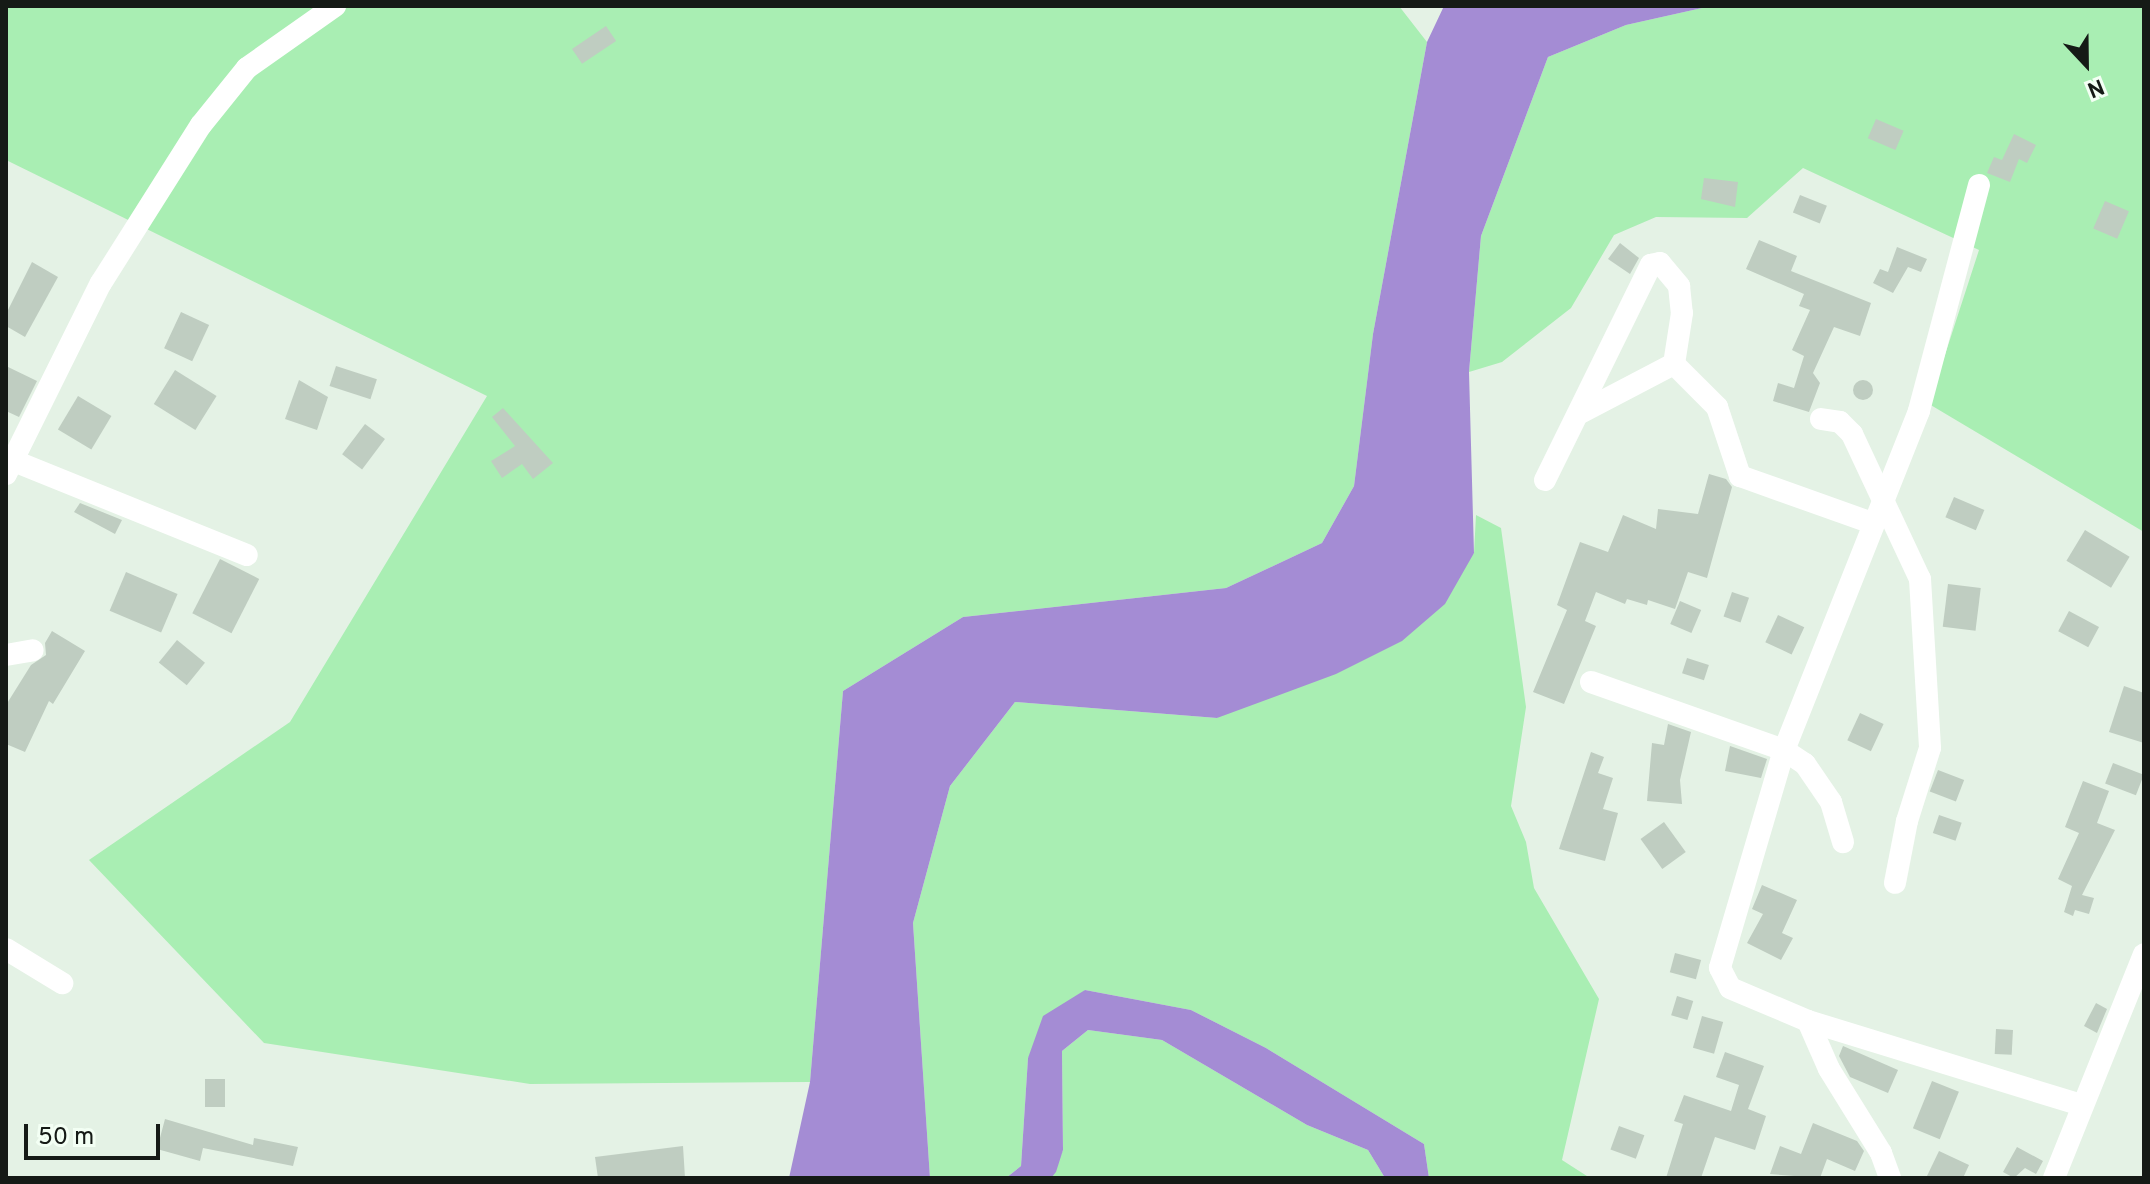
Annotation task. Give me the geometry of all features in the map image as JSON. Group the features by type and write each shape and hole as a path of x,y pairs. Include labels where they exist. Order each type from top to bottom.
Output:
{"street":[{"path":"247,555 10,467 101,283 201,125 247,68 335,6"},
{"path":"1979,185 1919,411 1880,499 1784,750 1720,968 1730,988 1808,1021 2081,1105"},
{"path":"1545,480 1582,412 1651,265 1666,267 1679,286 1682,313 1674,364"},
{"path":"1674,364 1717,407 1740,476 1872,523"},
{"path":"1582,412 1674,364"},
{"path":"1821,419 1840,422 1852,434 1920,579 1930,748 1907,821 1895,883"},
{"path":"6,655 33,650"},
{"path":"1591,682 1784,750 1805,764 1831,802 1843,842"},
{"path":"6,949 62,983"},
{"path":"2054,1178 2144,954"},
{"path":"1808,1021 1829,1069 1881,1153 1890,1178"}],"green space":[{"path":"6,6 1399,6 1427,42 1373,334 1354,486 1322,543 1226,588 963,617 843,691 810,1082 530,1084 264,1043 89,860 290,722 487,396 6,160"},
{"path":"1711,6 2144,6 2144,532 1929,404 1979,250 1803,168 1747,218 1656,217 1614,235 1571,308 1502,362 1469,372 1481,236 1548,57 1626,25"},
{"path":"1476,515 1501,528 1526,707 1511,806 1526,842 1534,888 1599,999 1562,1160 1590,1178 1429,1178 1424,1144 1266,1048 1191,1010 1085,990 1028,1058 1021,1166 1006,1178 930,1178 913,923 950,786 1015,702 1217,718 1474,553"},
{"path":"1088,1030 1162,1040 1307,1125 1368,1150 1385,1178 1051,1178 1063,1150 1062,1051"}],"shaded area":[{"path":"1444,6 1711,6 1626,25 1548,57 1481,236 1469,372 1474,553 1445,604 1402,641 1336,674 1217,718 1015,702 950,786 913,923 930,1178 789,1178 810,1082 843,691 963,617 1226,588 1322,543 1354,486 1373,334 1427,42"},
{"path":"1085,990 1191,1010 1266,1048 1424,1144 1429,1178 1385,1178 1368,1150 1307,1125 1162,1040 1088,1030 1062,1051 1063,1150 1056,1172 1051,1178 1006,1178 1021,1166 1028,1058 1043,1016"}],"building":[{"path":"606,26 616,41 582,64 572,49"},
{"path":"1876,119 1904,131 1895,150 1868,138"},
{"path":"2014,134 2036,145 2027,163 2019,159 2010,182 1987,173 1994,157 2002,160"},
{"path":"1704,178 1738,182 1735,207 1701,199"},
{"path":"1800,195 1827,206 1820,223 1793,213"},
{"path":"2105,201 2129,211 2117,239 2093,229"},
{"path":"1759,240 1797,256 1791,271 1871,303 1860,336 1834,327 1813,373 1820,383 1809,412 1773,401 1778,383 1794,388 1804,356 1792,350 1810,310 1799,306 1804,294 1746,269"},
{"path":"1620,243 1639,258 1630,274 1608,259"},
{"path":"1897,247 1927,259 1921,272 1908,267 1893,293 1873,283 1880,269 1888,272"},
{"path":"32,262 58,277 25,337 6,326 6,314"},
{"path":"181,312 209,325 192,361 164,348"},
{"path":"6,366 37,381 19,417 6,411"},
{"path":"336,366 377,379 370,399 330,386"},
{"path":"175,370 217,396 195,430 154,404"},
{"path":"299,380 328,397 317,430 285,419"},
{"path":"1863,380 1870,383 1873,390 1870,397 1863,400 1856,397 1853,390 1856,383"},
{"path":"78,396 111,416 91,450 58,429"},
{"path":"503,408 553,463 533,479 522,464 502,478 491,461 515,446 492,417"},
{"path":"365,424 385,439 362,469 342,454"},
{"path":"1709,474 1726,479 1732,487 1707,578 1688,572 1675,609 1648,600 1647,605 1627,599 1625,604 1596,592 1585,621 1596,626 1564,704 1533,692 1567,610 1557,605 1580,542 1608,552 1623,515 1656,529 1658,509 1698,514"},
{"path":"1954,497 1984,510 1976,530 1945,517"},
{"path":"80,503 122,520 115,534 74,512"},
{"path":"2085,530 2130,557 2111,588 2066,561"},
{"path":"220,559 259,579 232,633 192,613"},
{"path":"126,572 178,594 161,633 110,611"},
{"path":"1948,584 1981,588 1976,631 1943,627"},
{"path":"1732,592 1749,598 1741,622 1724,617"},
{"path":"1680,601 1701,610 1691,633 1670,624"},
{"path":"2069,611 2099,627 2088,647 2058,631"},
{"path":"1778,615 1804,627 1792,654 1765,642"},
{"path":"52,631 85,651 53,704 49,701 25,752 6,744 6,705 31,665 46,655 45,643"},
{"path":"177,640 205,663 187,685 159,663"},
{"path":"1687,658 1709,665 1704,680 1682,673"},
{"path":"2124,686 2144,693 2144,743 2109,732"},
{"path":"1860,713 1884,724 1871,751 1847,740"},
{"path":"1668,724 1691,732 1680,780 1682,804 1647,801 1652,743 1664,745"},
{"path":"1730,746 1767,759 1761,778 1725,771"},
{"path":"1591,752 1604,757 1598,773 1613,778 1603,809 1618,813 1605,861 1559,849"},
{"path":"2113,763 2144,775 2136,795 2105,784"},
{"path":"1938,770 1964,780 1956,802 1930,791"},
{"path":"2083,781 2109,791 2097,823 2115,830 2082,895 2094,898 2089,914 2075,910 2073,916 2064,912 2072,886 2058,879 2079,833 2065,827"},
{"path":"1939,815 1962,823 1956,841 1933,833"},
{"path":"1664,822 1686,852 1662,869 1641,839"},
{"path":"1762,885 1797,900 1782,933 1793,938 1781,960 1747,943 1763,914 1752,909"},
{"path":"1675,953 1701,960 1696,979 1670,972"},
{"path":"1677,996 1693,1001 1687,1020 1671,1015"},
{"path":"2096,1003 2107,1009 2097,1033 2084,1026"},
{"path":"1702,1016 1723,1022 1714,1054 1693,1048"},
{"path":"1996,1029 2013,1030 2012,1055 1995,1054"},
{"path":"1843,1046 1898,1070 1888,1093 1850,1077 1839,1056"},
{"path":"1725,1052 1764,1066 1748,1109 1766,1116 1755,1150 1715,1137 1701,1178 1666,1178 1683,1124 1674,1121 1684,1095 1731,1111 1739,1085 1716,1077"},
{"path":"205,1079 225,1079 225,1107 205,1107"},
{"path":"1932,1081 1959,1092 1940,1139 1913,1128"},
{"path":"165,1119 253,1145 254,1138 298,1147 293,1166 203,1148 200,1161 157,1149"},
{"path":"1813,1123 1857,1141 1864,1151 1855,1171 1827,1159 1820,1178 1770,1174 1780,1146 1801,1154"},
{"path":"1619,1126 1644,1135 1636,1159 1610,1149"},
{"path":"683,1146 685,1178 598,1178 595,1157"},
{"path":"2017,1147 2043,1161 2036,1174 2025,1168 2014,1178 2003,1172"},
{"path":"1939,1151 1969,1165 1963,1178 1926,1178"}]}
